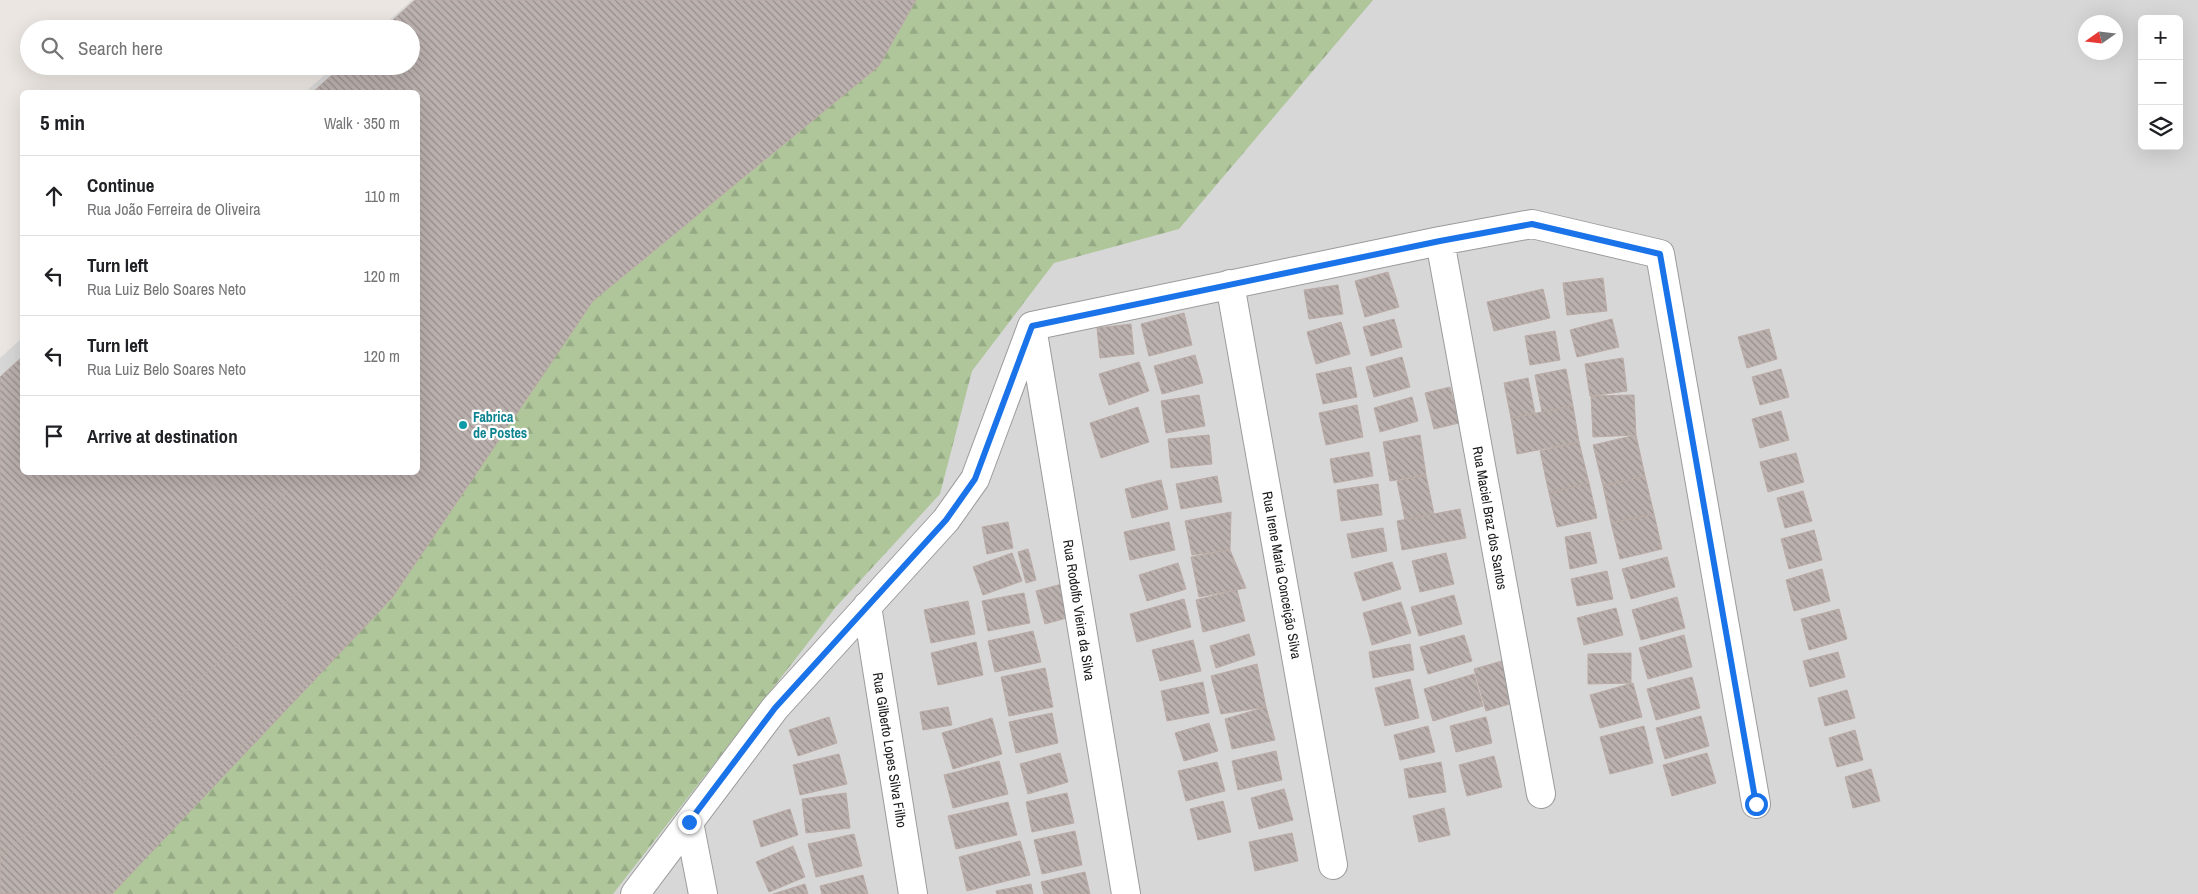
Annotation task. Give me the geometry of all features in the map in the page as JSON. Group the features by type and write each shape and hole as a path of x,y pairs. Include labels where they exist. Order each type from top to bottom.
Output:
{"street":[{"path":"635,894 775,708 946,520 975,479 1032,326 1440,241 1532,224 1660,254 1756,804"},
{"name":"Rua Maciel Braz dos Santos","path":"1440,241 1541,794"},
{"name":"Rua Irene Maria Conceição Silva","path":"1230,284 1333,865"},
{"name":"Rua Rodolfo Vieira da Silva","path":"1032,326 1126,894"},
{"name":"Rua Gilberto Lopes Silva Filho","path":"867,606 913,894"},
{"path":"689,822 703,894"}],"shaded area":[{"path":"412,0 2198,0 2198,894 0,894 0,358 20,340 20,475 420,475 420,90 307,90 325,75 420,75 420,20 389,20"}],"green space":[{"path":"916,0 1373,0 1179,229 1054,263 972,371 940,494 835,608 613,894 112,894 593,301 879,66"}],"building":[{"name":"Fabrica de Postes","path":"415,0 916,0 879,66 593,301 392,598 112,894 0,894 0,377 20,359 20,475 420,475 420,90 315,90 332,75 420,75 420,20 393,20"},
{"path":"1388,272 1399,307 1365,317 1355,281"},
{"path":"1603,278 1607,311 1567,315 1563,283"},
{"path":"1338,285 1343,314 1309,319 1304,290"},
{"path":"1543,289 1550,318 1494,331 1487,302"},
{"path":"1184,313 1192,345 1149,356 1141,324"},
{"path":"1394,319 1402,347 1371,356 1363,327"},
{"path":"1612,319 1619,347 1577,357 1570,330"},
{"path":"1341,322 1350,354 1316,364 1307,332"},
{"path":"1131,324 1134,354 1100,358 1097,328"},
{"path":"1769,329 1777,359 1747,368 1738,337"},
{"path":"1555,331 1560,360 1530,365 1525,336"},
{"path":"1195,355 1203,383 1162,394 1154,366"},
{"path":"1402,357 1410,387 1374,397 1366,367"},
{"path":"1623,358 1627,391 1590,396 1585,364"},
{"path":"1139,362 1149,391 1109,405 1099,374"},
{"path":"1351,367 1357,397 1323,404 1316,374"},
{"path":"1566,369 1573,406 1542,412 1535,375"},
{"path":"1781,369 1789,397 1760,405 1752,377"},
{"path":"1528,378 1535,413 1511,418 1504,383"},
{"path":"1450,387 1459,423 1434,429 1425,393"},
{"path":"1199,395 1205,426 1166,433 1161,401"},
{"path":"1634,395 1636,435 1593,437 1591,396"},
{"path":"1412,397 1418,421 1380,432 1374,408"},
{"path":"1357,405 1363,437 1326,445 1319,413"},
{"path":"1573,406 1579,442 1517,454 1511,418"},
{"path":"1138,407 1149,442 1101,458 1090,423"},
{"path":"1781,411 1789,440 1760,448 1752,419"},
{"path":"1209,435 1212,464 1171,468 1168,439"},
{"path":"1420,435 1426,475 1390,481 1383,442"},
{"path":"1636,435 1645,476 1603,486 1593,445"},
{"path":"1579,442 1589,483 1549,493 1540,451"},
{"path":"1369,452 1373,476 1334,483 1330,459"},
{"path":"1796,453 1804,482 1768,492 1760,462"},
{"path":"206,475 268,475 285,495 245,522"},
{"path":"1426,475 1434,514 1405,520 1397,481"},
{"path":"1217,476 1222,502 1181,509 1176,484"},
{"path":"1645,476 1654,514 1611,523 1603,486"},
{"path":"1161,480 1168,509 1132,518 1125,489"},
{"path":"1589,483 1597,518 1557,527 1549,493"},
{"path":"1378,484 1382,515 1341,521 1337,490"},
{"path":"1803,491 1812,521 1785,528 1777,498"},
{"path":"1460,509 1466,538 1402,550 1397,521"},
{"path":"1231,512 1230,550 1192,555 1185,521"},
{"path":"1654,514 1662,549 1620,559 1611,523"},
{"path":"1008,522 1013,548 987,554 982,527"},
{"path":"1169,522 1175,550 1130,560 1124,532"},
{"path":"1383,528 1387,551 1352,558 1347,534"},
{"path":"1814,530 1822,560 1789,569 1781,539"},
{"path":"1590,532 1597,563 1570,569 1565,537"},
{"path":"1028,549 1036,580 1026,583 1018,552"},
{"path":"1230,550 1246,588 1199,597 1191,557"},
{"path":"1012,553 1022,581 983,595 973,567"},
{"path":"1446,553 1454,584 1420,592 1412,561"},
{"path":"1667,557 1675,587 1631,599 1622,569"},
{"path":"1392,562 1401,589 1363,601 1354,573"},
{"path":"1178,563 1186,589 1147,601 1139,575"},
{"path":"329,564 378,613 91,894 0,894 0,857"},
{"path":"1822,569 1830,601 1794,611 1786,580"},
{"path":"1607,571 1613,599 1577,606 1571,579"},
{"path":"1062,584 1070,617 1045,624 1036,591"},
{"path":"1237,590 1245,621 1203,632 1196,600"},
{"path":"1024,593 1030,623 988,631 982,601"},
{"path":"1454,595 1462,624 1419,636 1411,607"},
{"path":"1677,597 1685,628 1641,640 1632,610"},
{"path":"1184,599 1191,627 1137,642 1130,614"},
{"path":"968,601 975,634 931,643 924,610"},
{"path":"1401,602 1411,633 1372,645 1363,613"},
{"path":"1616,608 1623,635 1584,645 1577,618"},
{"path":"1839,609 1847,639 1809,650 1801,619"},
{"path":"1033,631 1041,662 995,672 988,641"},
{"path":"1249,634 1255,655 1216,668 1210,646"},
{"path":"1464,635 1472,661 1428,674 1420,647"},
{"path":"1684,635 1692,667 1648,679 1639,648"},
{"path":"1193,640 1201,671 1160,681 1152,650"},
{"path":"976,642 983,675 938,685 931,653"},
{"path":"1410,644 1414,670 1373,678 1369,652"},
{"path":"1838,652 1845,677 1810,687 1803,661"},
{"path":"1631,653 1631,683 1588,684 1588,654"},
{"path":"1502,661 1513,703 1486,711 1474,669"},
{"path":"1257,664 1266,707 1221,714 1211,676"},
{"path":"1045,668 1053,707 1009,716 1001,677"},
{"path":"1474,674 1483,706 1433,721 1424,689"},
{"path":"1692,677 1700,708 1656,720 1647,689"},
{"path":"1410,679 1419,718 1385,726 1375,688"},
{"path":"1203,682 1209,713 1167,721 1161,691"},
{"path":"1633,683 1642,717 1600,728 1590,695"},
{"path":"1847,690 1855,718 1825,726 1818,698"},
{"path":"948,707 952,725 923,730 920,712"},
{"path":"1266,707 1275,740 1232,749 1225,719"},
{"path":"1052,713 1058,743 1016,753 1009,722"},
{"path":"1701,716 1709,746 1665,759 1656,728"},
{"path":"829,717 837,743 798,756 789,730"},
{"path":"1486,717 1492,743 1456,752 1450,726"},
{"path":"992,718 1002,754 953,769 942,733"},
{"path":"1209,723 1218,751 1184,761 1175,733"},
{"path":"1428,726 1435,752 1400,760 1394,735"},
{"path":"1644,726 1653,763 1610,774 1600,737"},
{"path":"1855,730 1863,760 1837,767 1829,738"},
{"path":"1276,751 1282,780 1238,790 1232,761"},
{"path":"1060,753 1068,782 1028,794 1020,764"},
{"path":"1707,753 1716,783 1672,796 1663,765"},
{"path":"839,754 847,784 800,795 793,765"},
{"path":"1494,756 1502,787 1467,796 1459,765"},
{"path":"999,761 1008,794 953,808 944,775"},
{"path":"1217,762 1225,791 1186,801 1178,771"},
{"path":"1441,762 1446,792 1409,798 1404,769"},
{"path":"1871,769 1880,801 1853,808 1845,777"},
{"path":"1284,789 1293,820 1259,829 1251,798"},
{"path":"846,793 850,828 806,833 802,799"},
{"path":"1067,793 1074,823 1032,832 1026,802"},
{"path":"1223,801 1231,832 1198,840 1190,809"},
{"path":"1008,802 1017,835 956,849 948,816"},
{"path":"1444,808 1450,835 1419,842 1413,816"},
{"path":"790,809 798,835 761,847 753,821"},
{"path":"1075,831 1082,865 1042,874 1034,840"},
{"path":"1292,833 1298,861 1255,871 1249,842"},
{"path":"854,834 862,866 816,877 808,844"},
{"path":"1020,841 1030,875 967,891 959,857"},
{"path":"793,846 805,877 769,892 756,862"},
{"path":"1085,872 1090,894 1044,894 1041,882"},
{"path":"863,875 868,894 822,894 820,886"},
{"path":"805,884 808,894 773,894"},
{"path":"1031,884 1033,894 997,894 996,891"}],"place":[{"name":"Fabrica de Postes","path":"463,425"}],"route":[{"path":"689,822 775,708 946,520 975,479 1032,326 1440,241 1532,224 1660,254 1756,804"}]}
